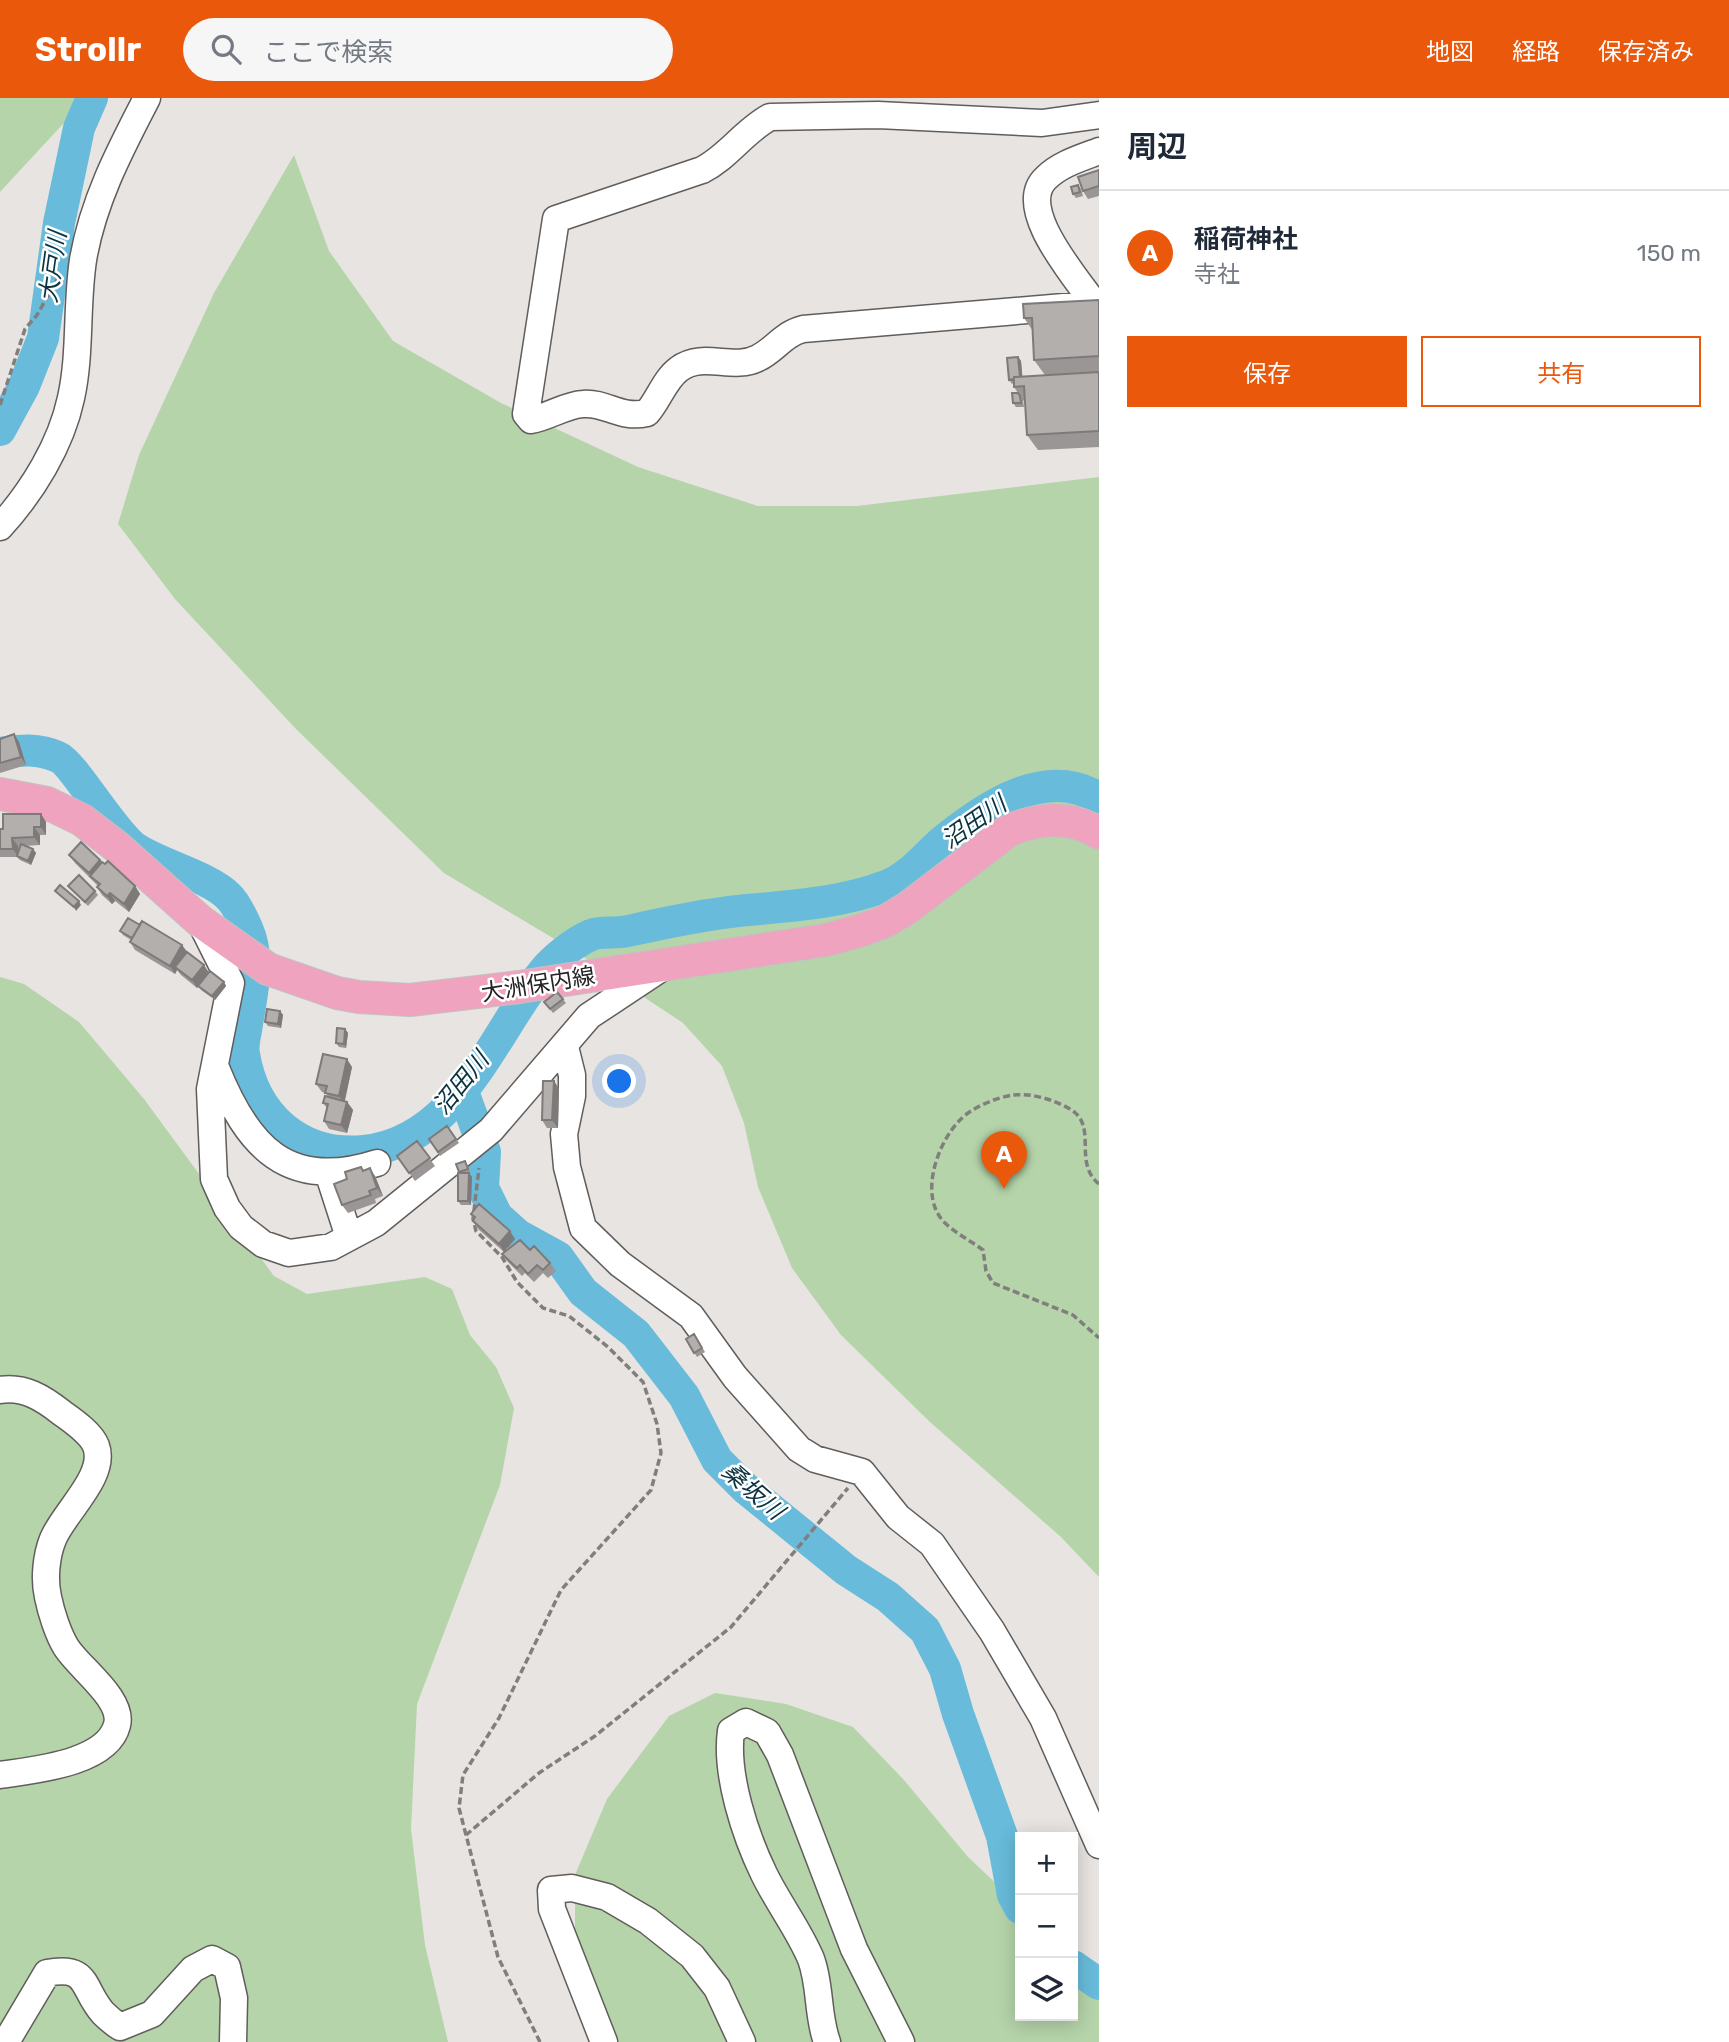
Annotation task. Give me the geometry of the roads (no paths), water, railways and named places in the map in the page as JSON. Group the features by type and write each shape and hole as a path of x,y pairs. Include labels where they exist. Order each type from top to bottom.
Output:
{"main road":[{"name":"大洲保内線","path":"0,793 47,803 82,820 117,847 200,921 268,969 313,986 359,997 441,998 826,940 887,921 1008,831 1028,822 1069,821 1099,833"}],"street":[{"path":"0,527 30,490 62,430 72,397 83,261 90,230 114,159 147,98"},
{"path":"1097,304 803,329 788,333 758,359 728,363 712,360 679,369 647,413 633,416 583,404 545,418 531,420 526,414 556,219 702,170 716,163 758,124 770,117 878,115 1042,123 1099,116"},
{"path":"1097,304 1040,223 1035,196 1044,179 1060,167 1099,151"},
{"path":"200,921 232,983 211,1089 214,1179 227,1208 241,1227 263,1244 289,1253 331,1247 376,1223 491,1130 589,1016 667,964"},
{"path":"565,1047 572,1075 572,1096 564,1134 567,1167 583,1228 620,1264 691,1315 735,1377 799,1449 815,1459 862,1472 898,1517 932,1544 992,1631 1043,1718 1099,1845"},
{"path":"216,1068 229,1099 260,1147 300,1168 328,1172 352,1171 377,1163"},
{"path":"328,1172 349,1237"},
{"path":"0,1390 16,1387 30,1392 55,1407 96,1444 99,1461 93,1478 52,1540 46,1568 48,1596 65,1646 112,1700 118,1714 117,1728 104,1742 72,1763 0,1775"},
{"path":"827,2042 820,2024 818,1981 810,1956 763,1872 730,1775 731,1731 746,1722 767,1732 780,1755 854,1949 901,2042"},
{"path":"604,2042 552,1909 551,1890 572,1888 607,1897 648,1922 692,1956 718,1988 742,2042"},
{"path":"6,2042 47,1973 65,1970 80,1975 102,2012 120,2027 152,2014 194,1969 212,1959 227,1967 234,1998 233,2042"}],"waterway":[{"name":"大戸川","path":"0,430 24,386 43,338 59,223 79,128 92,98"},
{"name":"沼田川","path":"0,753 29,750 58,757 73,771 115,827 135,848 209,883 231,899 247,928 254,952 254,976 244,1043 249,1076 269,1114 284,1128 320,1147 341,1151 364,1151 397,1143 424,1128 448,1107 470,1081 548,967 572,946 591,935 623,932 683,919 850,897 895,882 978,814 1017,794 1058,786 1079,789 1099,798"},
{"name":"桑坂川","path":"462,1089 485,1152 483,1188 497,1216 518,1235 558,1257 583,1292 636,1334 684,1396 717,1460 745,1488 846,1570 888,1597 925,1630 945,1669 958,1714 1002,1836 1015,1899"},
{"name":"桑坂川","path":"1078,1969 1099,1984"}],"place":[{"name":"稲荷神社","path":"1004,1189"}]}
